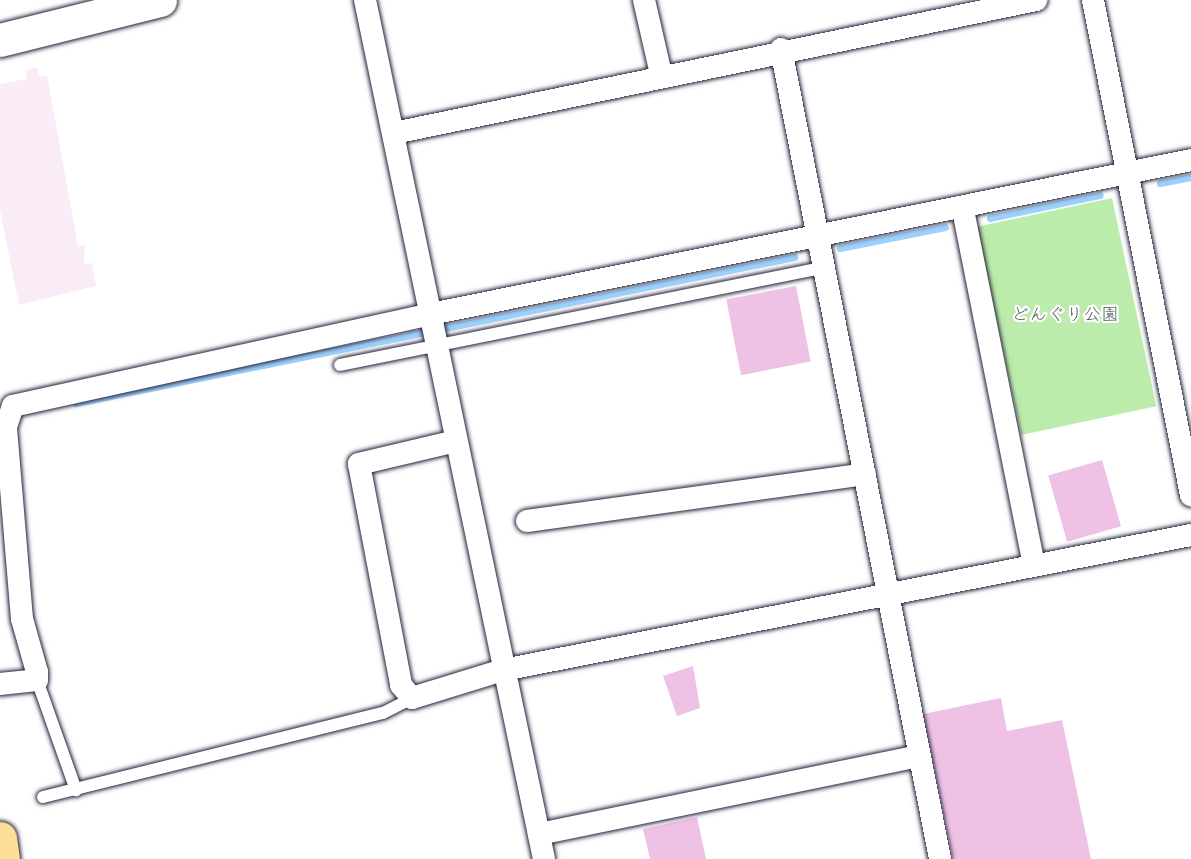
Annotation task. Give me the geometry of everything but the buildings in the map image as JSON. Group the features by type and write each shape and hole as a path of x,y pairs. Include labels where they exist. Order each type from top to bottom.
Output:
{"highway":[{"path":"0,838 3,859"}],"street":[{"path":"0,40 160,0"},
{"path":"365,0 544,859"},
{"path":"645,0 661,74"},
{"path":"394,133 781,49 1036,0"},
{"path":"1093,0 1191,495"},
{"path":"781,49 815,238 866,474 885,595 940,859"},
{"path":"0,684 37,680 22,619 6,427 13,406 430,314 963,210 1191,160"},
{"path":"963,210 1034,565"},
{"path":"456,441 359,464 401,685 412,698 503,670 1191,535"},
{"path":"527,521 866,474"},
{"path":"539,834 919,756"}],"lane":[{"path":"340,364 437,347 822,268"},
{"path":"37,680 76,790"},
{"path":"43,797 383,713 412,698"}],"shaded area":[{"path":"37,67 39,77 47,75 78,246 85,245 84,264 92,263 96,286 19,305 0,210 0,84 27,79 26,70"}],"green space":[{"name":"どんぐり公園","path":"1112,198 1156,406 1021,435 977,227"}],"waterway":[{"path":"1160,183 1191,177"},
{"path":"990,218 1100,195"},
{"path":"840,248 945,227"},
{"path":"76,403 794,257"}]}
